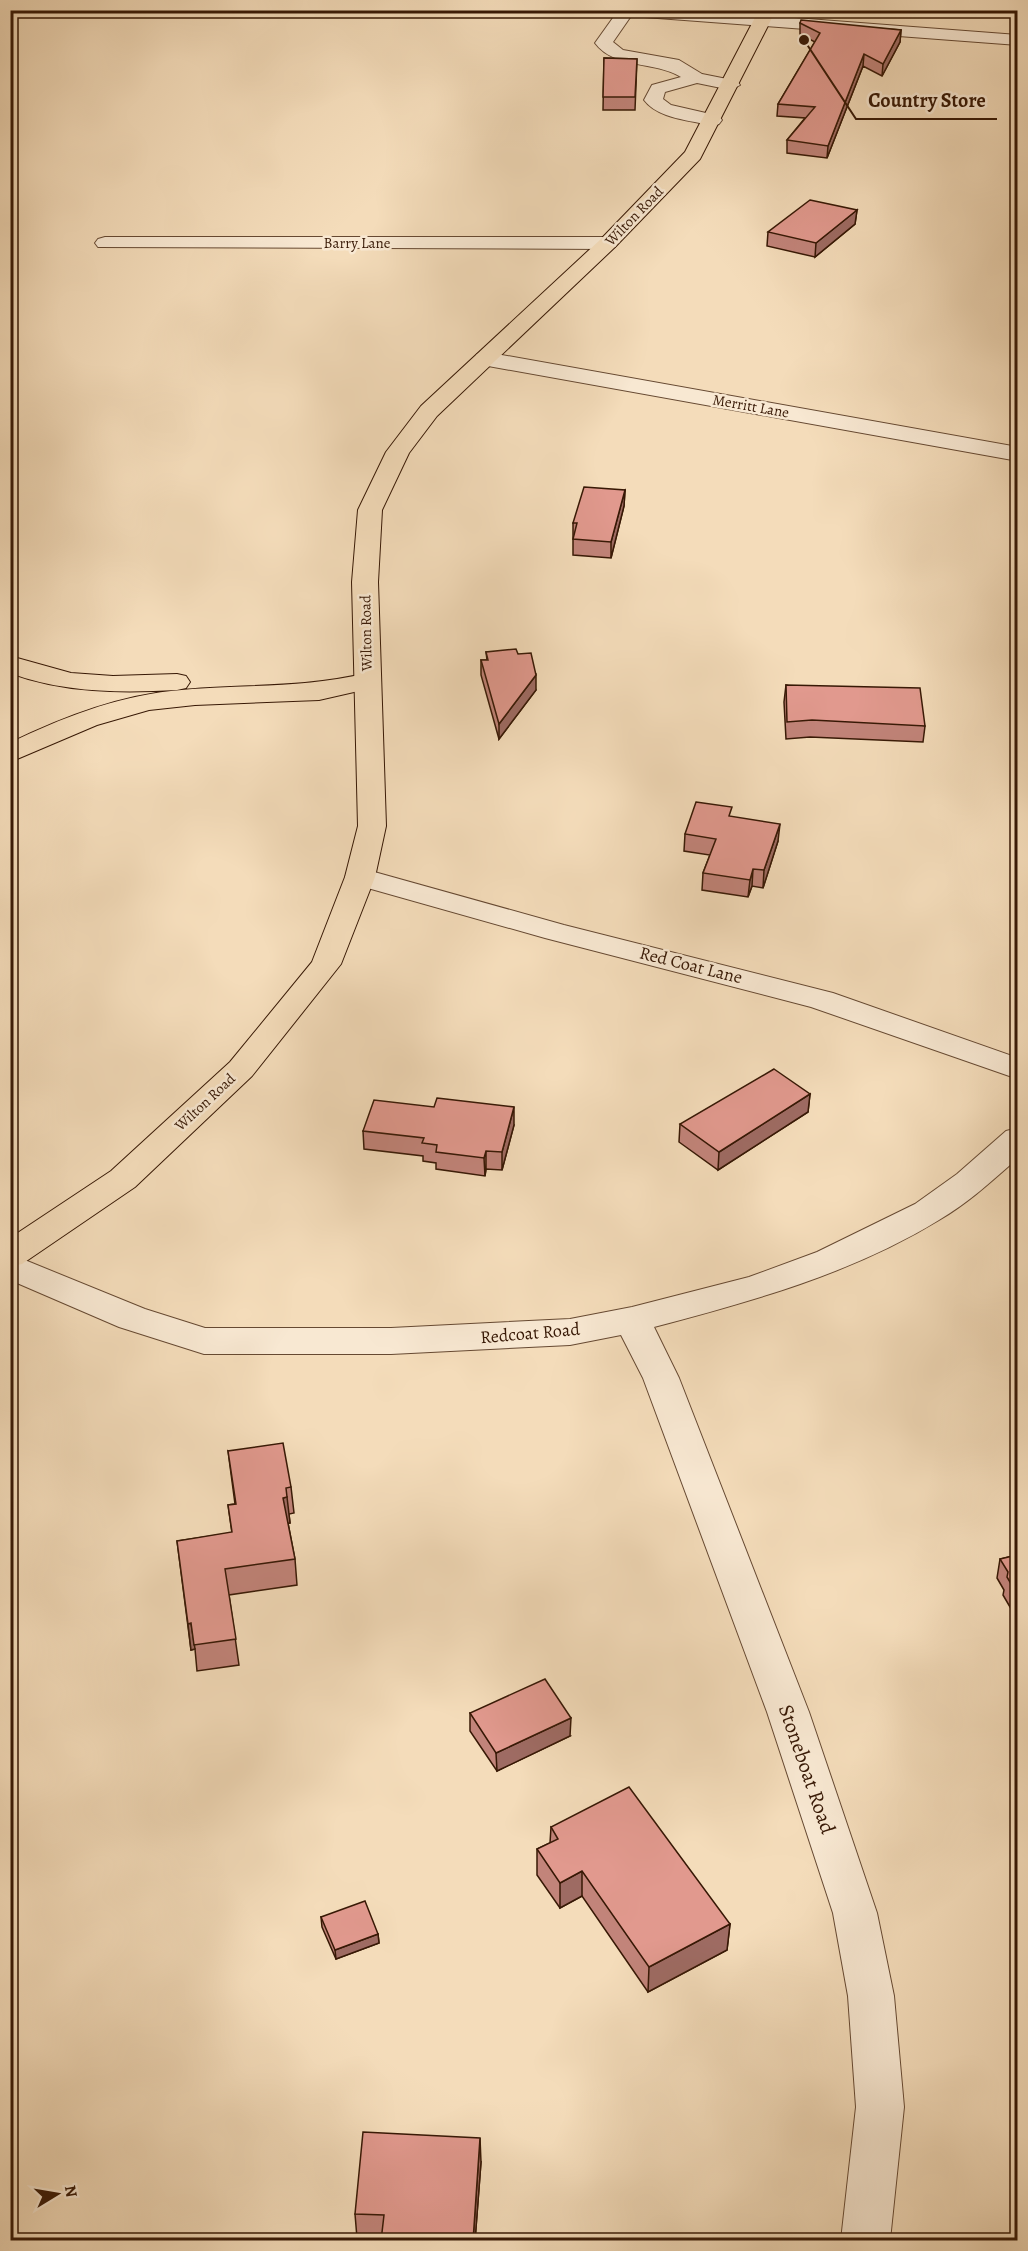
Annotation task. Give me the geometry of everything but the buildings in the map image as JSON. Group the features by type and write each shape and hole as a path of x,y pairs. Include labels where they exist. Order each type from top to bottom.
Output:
{"main road":[{"name":"Wilton Road","path":"10,1255 123,1179 241,1069 326,964 360,877 372,826 365,582 370,510 398,452 429,411 608,243 693,155 765,16"},
{"path":"10,664 56,679 90,683 314,676 367,681"},
{"path":"10,754 40,739 108,712 170,699 314,692 350,687 367,681"}],"street":[{"path":"617,10 765,16 1017,40"},
{"path":"626,11 604,43 618,54 673,64 696,78 731,85"},
{"path":"696,78 658,89 653,100 665,109 713,120"},
{"name":"Barry Lane","path":"105,243 608,243"},
{"name":"Merritt Lane","path":"485,359 1017,454"},
{"name":"Red Coat Lane","path":"360,877 556,932 725,973 822,1000 1017,1069"},
{"name":"Redcoat Road","path":"10,1266 132,1318 204,1341 391,1341 570,1332 632,1320 758,1287 829,1261 927,1212 969,1182 1017,1139"},
{"name":"Stoneboat Road","path":"632,1320 661,1378 788,1712 855,1913 871,1996 880,2107 865,2241"}],"place":[{"name":"Country Store","path":"804,40"}]}
